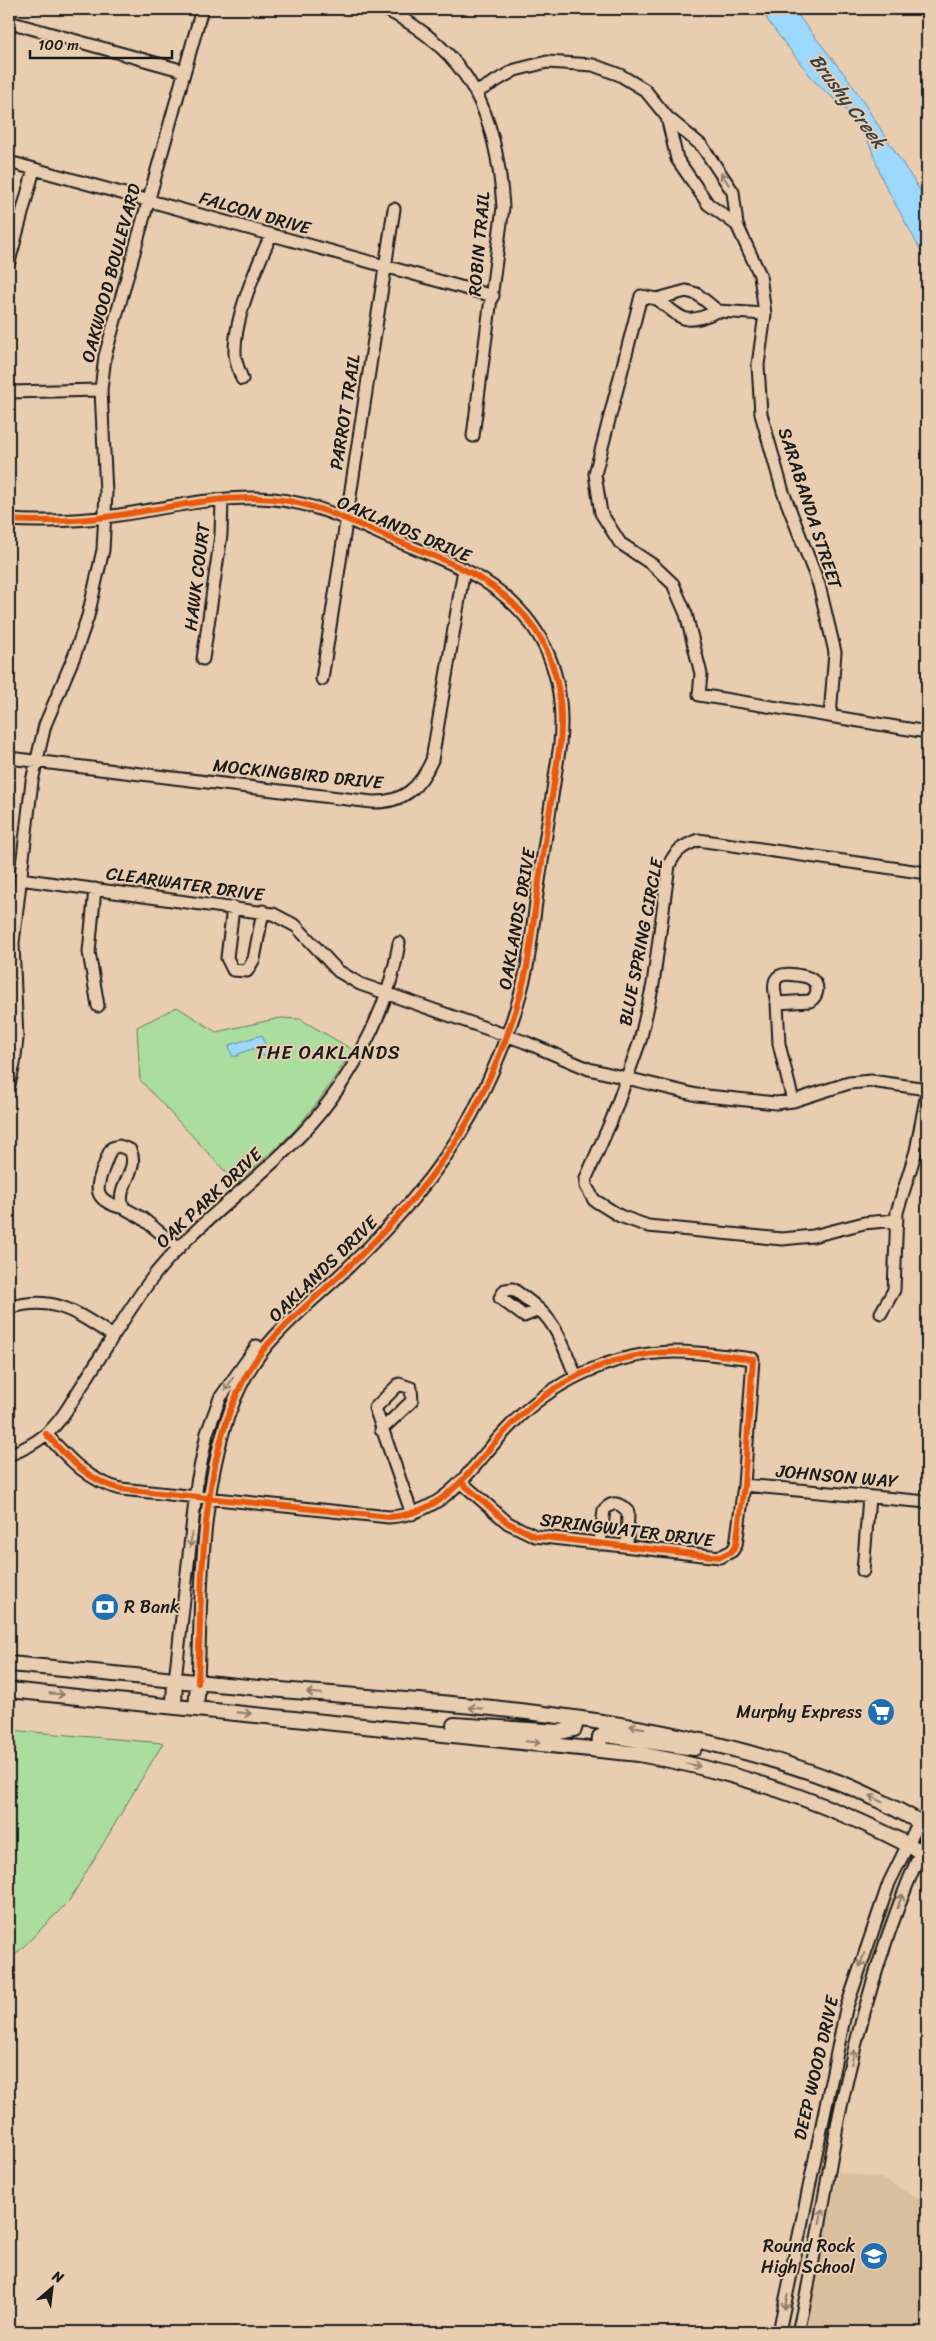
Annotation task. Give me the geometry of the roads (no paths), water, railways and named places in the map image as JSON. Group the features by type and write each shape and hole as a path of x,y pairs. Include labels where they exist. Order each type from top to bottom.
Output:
{"main road":[{"path":"9,1664 198,1683 396,1699 577,1719 653,1730 734,1749 840,1783 923,1824"},
{"path":"174,1680 174,1705"},
{"path":"196,1708 198,1683"},
{"path":"9,1690 599,1749 674,1760 725,1773 818,1805 924,1854"},
{"path":"414,1730 430,1724 560,1732 574,1729 577,1719"},
{"path":"599,1749 600,1737 607,1735 657,1741 716,1753 734,1749"}],"street":[{"path":"9,22 184,71 202,9"},
{"name":"ROBIN TRAIL","path":"385,9 405,19 449,54 477,92 488,120 501,170 503,207 493,296 473,436"},
{"name":"SARABANDA STREET","path":"477,92 515,70 547,62 593,65 620,75 645,90 667,117 702,146 733,192 737,225 760,275 765,314 758,365 761,414 783,492 819,585 835,652 830,716"},
{"name":"OAKWOOD BOULEVARD","path":"9,1085 17,1039 11,943 32,781 45,725 75,654 88,616 98,575 106,516 101,390 105,356 184,71"},
{"name":"SARABANDA STREET","path":"667,117 677,159 708,204 737,225"},
{"name":"FALCON DRIVE","path":"9,162 493,296"},
{"path":"9,262 34,169"},
{"name":"PARROT TRAIL","path":"322,679 394,209"},
{"path":"242,379 235,355 236,336 246,297 271,235"},
{"path":"718,311 692,292 686,291 657,299 641,296 595,474 601,513 620,543 654,565 673,584 686,614 701,674 699,695 927,732"},
{"path":"657,299 680,317 690,321 718,311 765,314"},
{"path":"9,392 101,390"},
{"name":"OAKLANDS DRIVE","path":"9,520 89,519 222,500 257,498 282,500 315,508 346,519 464,569 510,600 532,624 545,647 555,671 560,708 560,744 527,967 506,1036 471,1116 436,1171 379,1238 312,1300 264,1349 247,1374 222,1432 215,1463 202,1580 198,1683"},
{"name":"HAWK COURT","path":"203,659 221,535 222,500"},
{"name":"MOCKINGBIRD DRIVE","path":"9,758 372,802 385,802 402,797 420,784 432,760 464,569"},
{"name":"BLUE SPRING CIRCLE","path":"896,1220 864,1223 813,1236 782,1239 648,1226 620,1216 590,1196 586,1186 586,1178 627,1079 640,1041 653,984 669,865 675,852 684,845 698,840 927,873"},
{"name":"CLEARWATER DRIVE","path":"20,879 274,914 296,926 338,971 349,979 506,1036 574,1063 627,1079 712,1098 763,1103 793,1101 849,1083 872,1081 927,1089"},
{"path":"95,889 89,952 98,1006"},
{"path":"233,907 227,958 233,970 247,971 254,959 262,911"},
{"name":"OAK PARK DRIVE","path":"9,1455 34,1443 46,1434 66,1410 156,1273 179,1248 270,1165 310,1124 350,1068 367,1039 393,976 399,942"},
{"path":"778,1003 779,1044 793,1101"},
{"name":"OAKWOOD BOULEVARD","path":"9,1051 16,1014"},
{"path":"881,1313 894,1290 896,1220 906,1178 916,1152 927,1093"},
{"path":"124,1208 121,1197 134,1160 130,1150 119,1146 112,1148 109,1153 97,1188 100,1198 124,1208 163,1233 179,1248"},
{"name":"OAKLANDS DRIVE","path":"174,1680 196,1497 207,1433 220,1398 258,1344 285,1320 312,1300"},
{"path":"9,1308 34,1303 65,1307 113,1336"},
{"path":"46,1434 78,1467 102,1483 121,1489 389,1517 412,1514 437,1503 461,1482 509,1427 530,1407 576,1376 552,1323 539,1310"},
{"name":"SPRINGWATER DRIVE","path":"461,1482 495,1513 521,1531 542,1537 720,1557 727,1555 736,1545 744,1485 753,1359 697,1353 658,1353 628,1358 576,1376"},
{"path":"381,1430 412,1514"},
{"name":"JOHNSON WAY","path":"744,1485 927,1502"},
{"path":"863,1571 869,1497"},
{"path":"600,1544 604,1510 610,1504 616,1503 623,1506 628,1512 627,1546"},
{"name":"DEEP WOOD DRIVE","path":"779,2332 846,2009 880,1909 907,1845 923,1824"},
{"name":"DEEP WOOD DRIVE","path":"798,2332 839,2116 871,1983 901,1897 924,1854 927,1838"}],"water":[{"name":"Brushy Creek","path":"761,9 793,9 849,80 927,201 927,262 883,181 869,143 846,110 815,82 770,24"},
{"path":"262,1035 269,1054 263,1056 257,1053 255,1048 238,1054 239,1056 232,1056 229,1045"}],"place":[{"name":"R Bank","path":"105,1607"},
{"name":"Murphy Express","path":"881,1712"},
{"name":"Round Rock High School","path":"874,2256"}],"district":[{"name":"THE OAKLANDS","path":"328,1052"}]}
